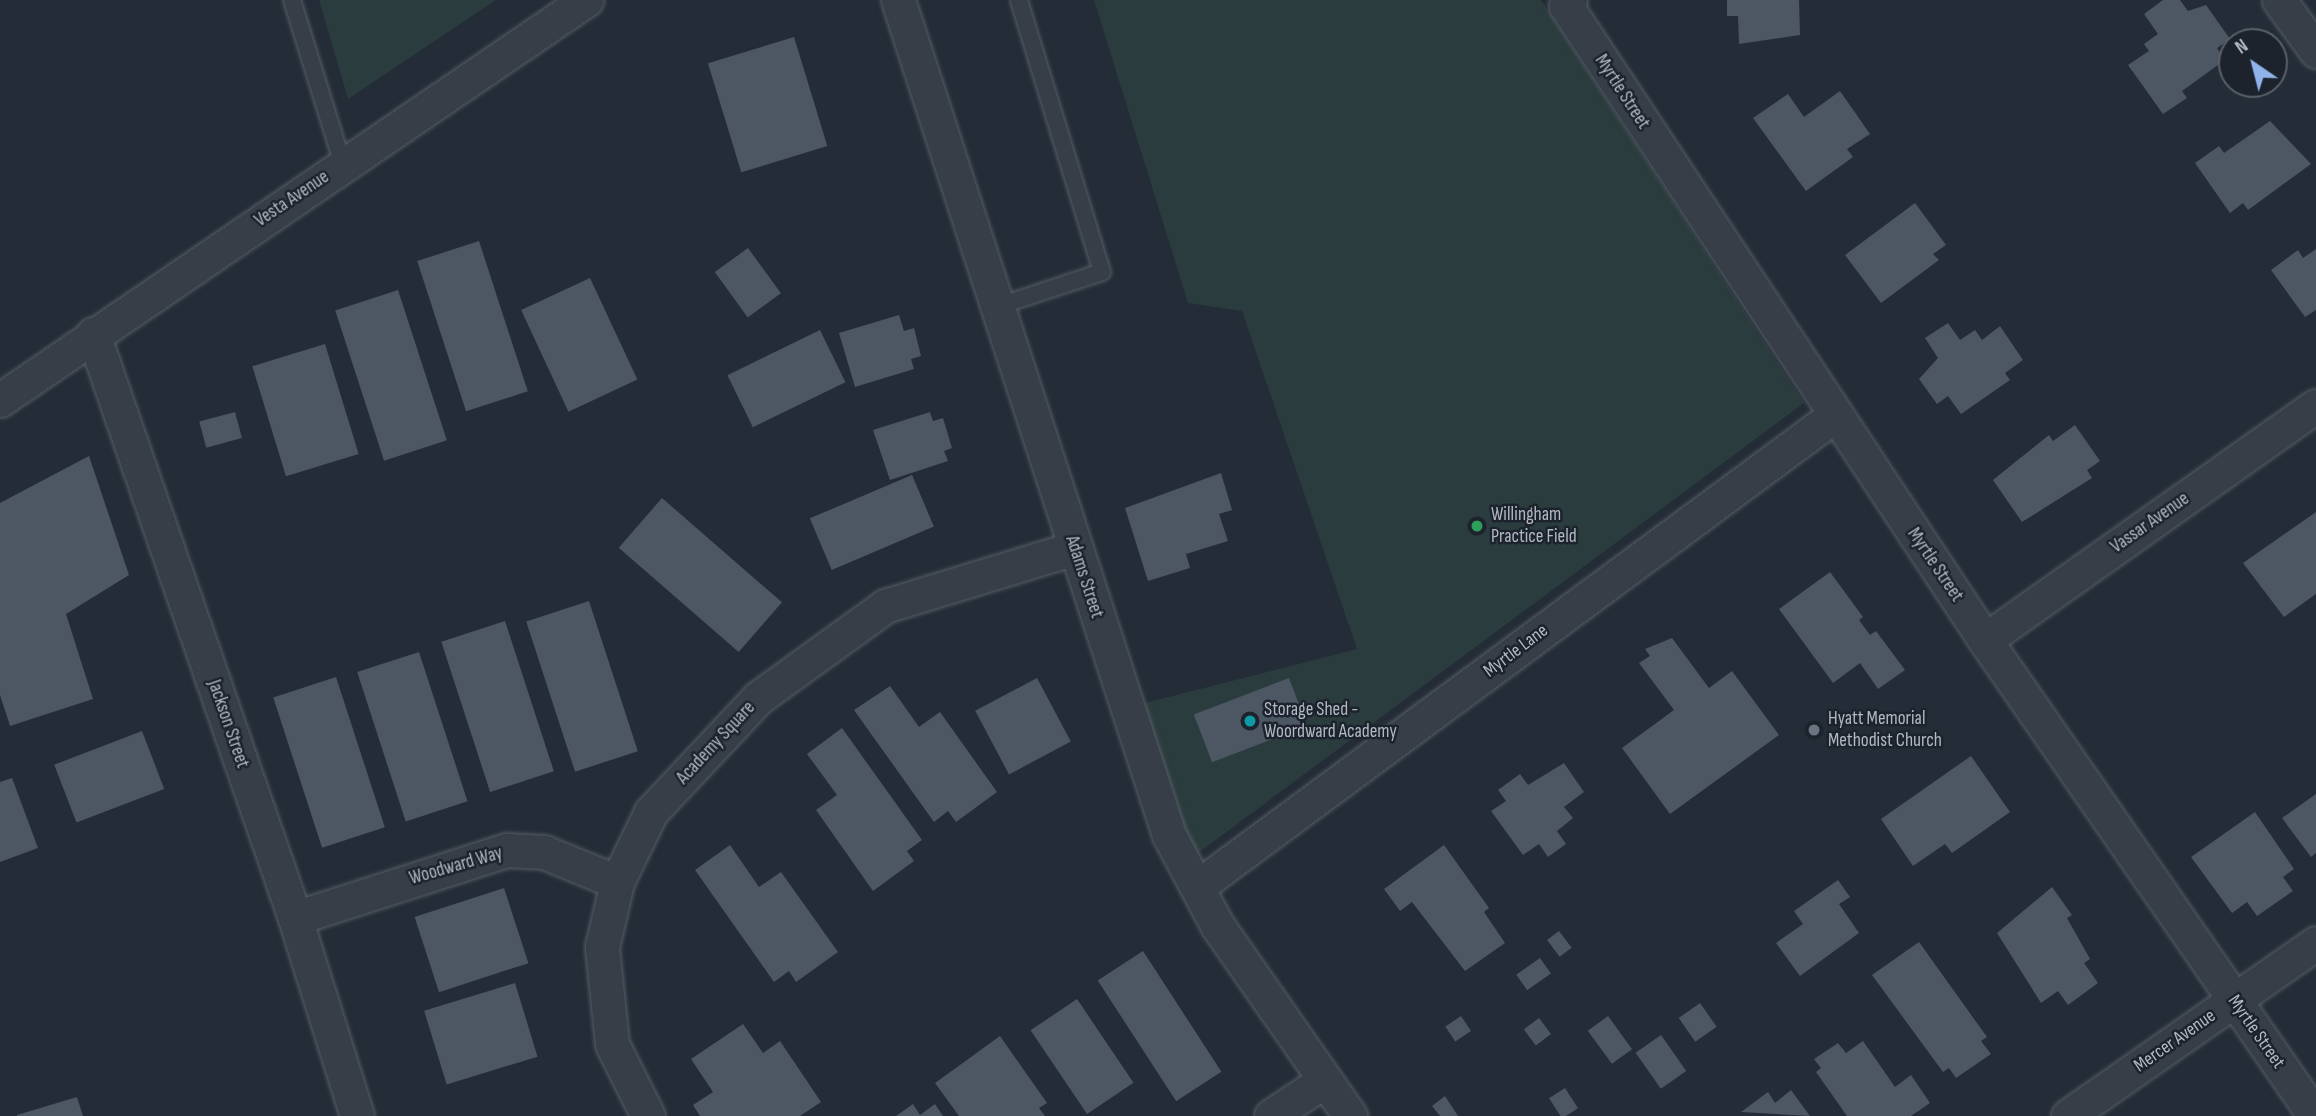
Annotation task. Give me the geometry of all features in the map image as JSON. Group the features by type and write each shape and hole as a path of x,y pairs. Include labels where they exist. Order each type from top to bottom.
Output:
{"street":[{"name":"Vesta Avenue","path":"0,400 586,0"},
{"name":"Adams Street","path":"898,0 1169,835 1197,887 1350,1116"},
{"path":"2279,0 2316,51"},
{"name":"Myrtle Street","path":"1568,3 1835,415 1985,640 2315,1116"},
{"name":"Jackson Street","path":"93,334 295,918 357,1116"},
{"name":"Vassar Avenue","path":"1985,640 2316,406"},
{"name":"Myrtle Lane","path":"1197,887 1835,415"},
{"name":"Academy Square","path":"648,1116 612,1044 602,986 603,947 617,882 651,812 758,698 886,606 1075,548"},
{"name":"Woodward Way","path":"295,918 508,850 544,852 617,882"},
{"name":"Mercer Avenue","path":"2068,1116 2316,943"},
{"path":"1271,1116 1325,1080"}],"lane":[{"path":"292,0 343,165"},
{"path":"996,307 1102,272 1019,0"}],"shaded area":[{"path":"319,0 496,0 348,99"},
{"name":"Willingham Practice Field","path":"1094,0 1541,0 1804,403 1186,862 1133,706 1357,649 1242,311 1188,303"}],"building":[{"path":"1727,0 1799,0 1800,35 1739,44 1738,16 1727,16"},
{"path":"2163,0 2180,0 2188,11 2206,5 2222,28 2218,28 2218,65 2182,91 2187,98 2163,114 2128,65 2149,51 2144,44 2158,34 2144,14"},
{"path":"794,37 827,146 741,172 708,63"},
{"path":"1840,91 1870,134 1847,149 1853,157 1806,191 1753,118 1788,94 1804,117"},
{"path":"2270,121 2311,164 2248,210 2243,203 2230,213 2195,163 2219,146 2224,153"},
{"path":"1915,203 1946,245 1933,254 1939,260 1881,303 1845,255"},
{"path":"479,241 528,391 466,411 417,261"},
{"path":"748,248 781,293 748,317 715,272"},
{"path":"2316,249 2316,310 2305,317 2271,270 2298,250 2303,258"},
{"path":"590,278 637,380 568,412 521,310"},
{"path":"398,290 447,440 384,461 335,310"},
{"path":"899,315 904,331 914,328 921,356 911,359 914,369 855,387 839,333"},
{"path":"1948,323 1960,340 1975,330 1982,340 2000,326 2023,360 2005,373 2010,380 1961,414 1948,396 1937,404 1919,379 1938,358 1925,338"},
{"path":"820,330 845,382 753,427 727,375"},
{"path":"325,344 359,454 286,476 252,366"},
{"path":"235,412 242,438 206,448 199,422"},
{"path":"930,412 933,421 943,418 952,448 944,451 948,461 890,480 873,430"},
{"path":"2075,425 2100,461 2087,470 2092,478 2022,522 1993,480 2049,435 2053,441"},
{"path":"89,456 129,575 66,614 93,699 10,726 0,695 0,503"},
{"path":"1221,473 1232,510 1219,514 1228,541 1186,554 1190,568 1148,581 1125,508"},
{"path":"912,475 934,527 832,570 810,518"},
{"path":"662,498 782,602 739,652 619,548"},
{"path":"2316,512 2316,594 2284,617 2243,563"},
{"path":"1830,572 1863,617 1859,620 1870,635 1876,631 1905,670 1878,689 1860,663 1833,683 1779,609"},
{"path":"589,601 638,751 575,772 526,621"},
{"path":"505,621 554,771 490,792 441,642"},
{"path":"1672,638 1709,688 1732,671 1779,735 1670,814 1622,748 1674,710 1639,663 1650,656 1645,649"},
{"path":"419,652 468,801 406,821 357,672"},
{"path":"336,677 385,827 322,848 273,697"},
{"path":"1037,678 1071,742 1009,774 975,711"},
{"name":"Storage Shed - Woordward Academy","path":"1289,678 1307,726 1212,762 1194,715"},
{"path":"890,686 919,727 940,712 997,792 956,822 948,811 934,822 854,710"},
{"path":"842,728 922,840 907,851 914,861 873,891 816,810 837,795 807,754"},
{"path":"142,731 164,789 76,823 54,765"},
{"path":"1971,756 2010,812 1952,853 1945,844 1913,866 1881,819"},
{"path":"1564,763 1584,792 1564,807 1573,818 1557,831 1566,844 1548,857 1539,844 1523,855 1491,811 1506,801 1498,790 1520,774 1528,785"},
{"path":"12,778 38,848 0,862 0,782"},
{"path":"2316,794 2316,853 2311,857 2282,818"},
{"path":"2255,812 2294,869 2283,877 2293,891 2257,916 2247,902 2232,913 2191,857"},
{"path":"730,845 759,887 781,872 838,952 796,982 789,971 774,982 695,870"},
{"path":"1444,845 1489,908 1484,912 1505,943 1465,971 1412,902 1400,911 1384,889"},
{"path":"1838,880 1850,897 1839,904 1859,933 1800,976 1776,943 1803,924 1794,911"},
{"path":"2052,887 2072,915 2067,918 2090,959 2084,963 2098,983 2068,1005 2058,991 2041,1003 1997,933"},
{"path":"504,888 528,963 439,992 415,917"},
{"path":"1559,931 1572,948 1560,957 1547,940"},
{"path":"1919,942 1987,1037 1981,1041 1991,1054 1956,1078 1949,1068 1943,1072 1872,975"},
{"path":"1143,951 1221,1072 1176,1101 1098,980"},
{"path":"1540,958 1551,974 1527,990 1516,975"},
{"path":"515,983 538,1057 447,1084 424,1011"},
{"path":"1077,999 1133,1083 1087,1114 1031,1030"},
{"path":"1700,1003 1717,1027 1695,1042 1679,1018"},
{"path":"1461,1016 1471,1031 1455,1042 1445,1027"},
{"path":"1608,1016 1632,1049 1612,1064 1588,1031"},
{"path":"1539,1018 1551,1034 1536,1045 1524,1029"},
{"path":"743,1024 763,1053 780,1041 821,1102 800,1116 700,1116 693,1105 713,1092 691,1059"},
{"path":"1661,1035 1686,1071 1661,1089 1636,1053"},
{"path":"1000,1036 1047,1103 1039,1108 1045,1116 959,1116 935,1083"},
{"path":"1863,1041 1895,1087 1911,1075 1930,1103 1911,1116 1847,1116 1816,1072 1821,1068 1814,1059 1838,1043 1846,1053"},
{"path":"1565,1088 1578,1108 1566,1116 1561,1116 1549,1098"},
{"path":"1791,1090 1810,1116 1741,1112 1768,1092 1775,1103"},
{"path":"1445,1096 1458,1116 1440,1116 1432,1106"},
{"path":"77,1097 83,1116 17,1116 17,1115"},
{"path":"913,1104 920,1115 935,1104 943,1116 896,1116"}],"place":[{"name":"Willingham Practice Field","path":"1477,526"},
{"name":"Storage Shed - Woordward Academy","path":"1250,721"},
{"name":"Hyatt Memorial Methodist Church","path":"1814,730"}]}
